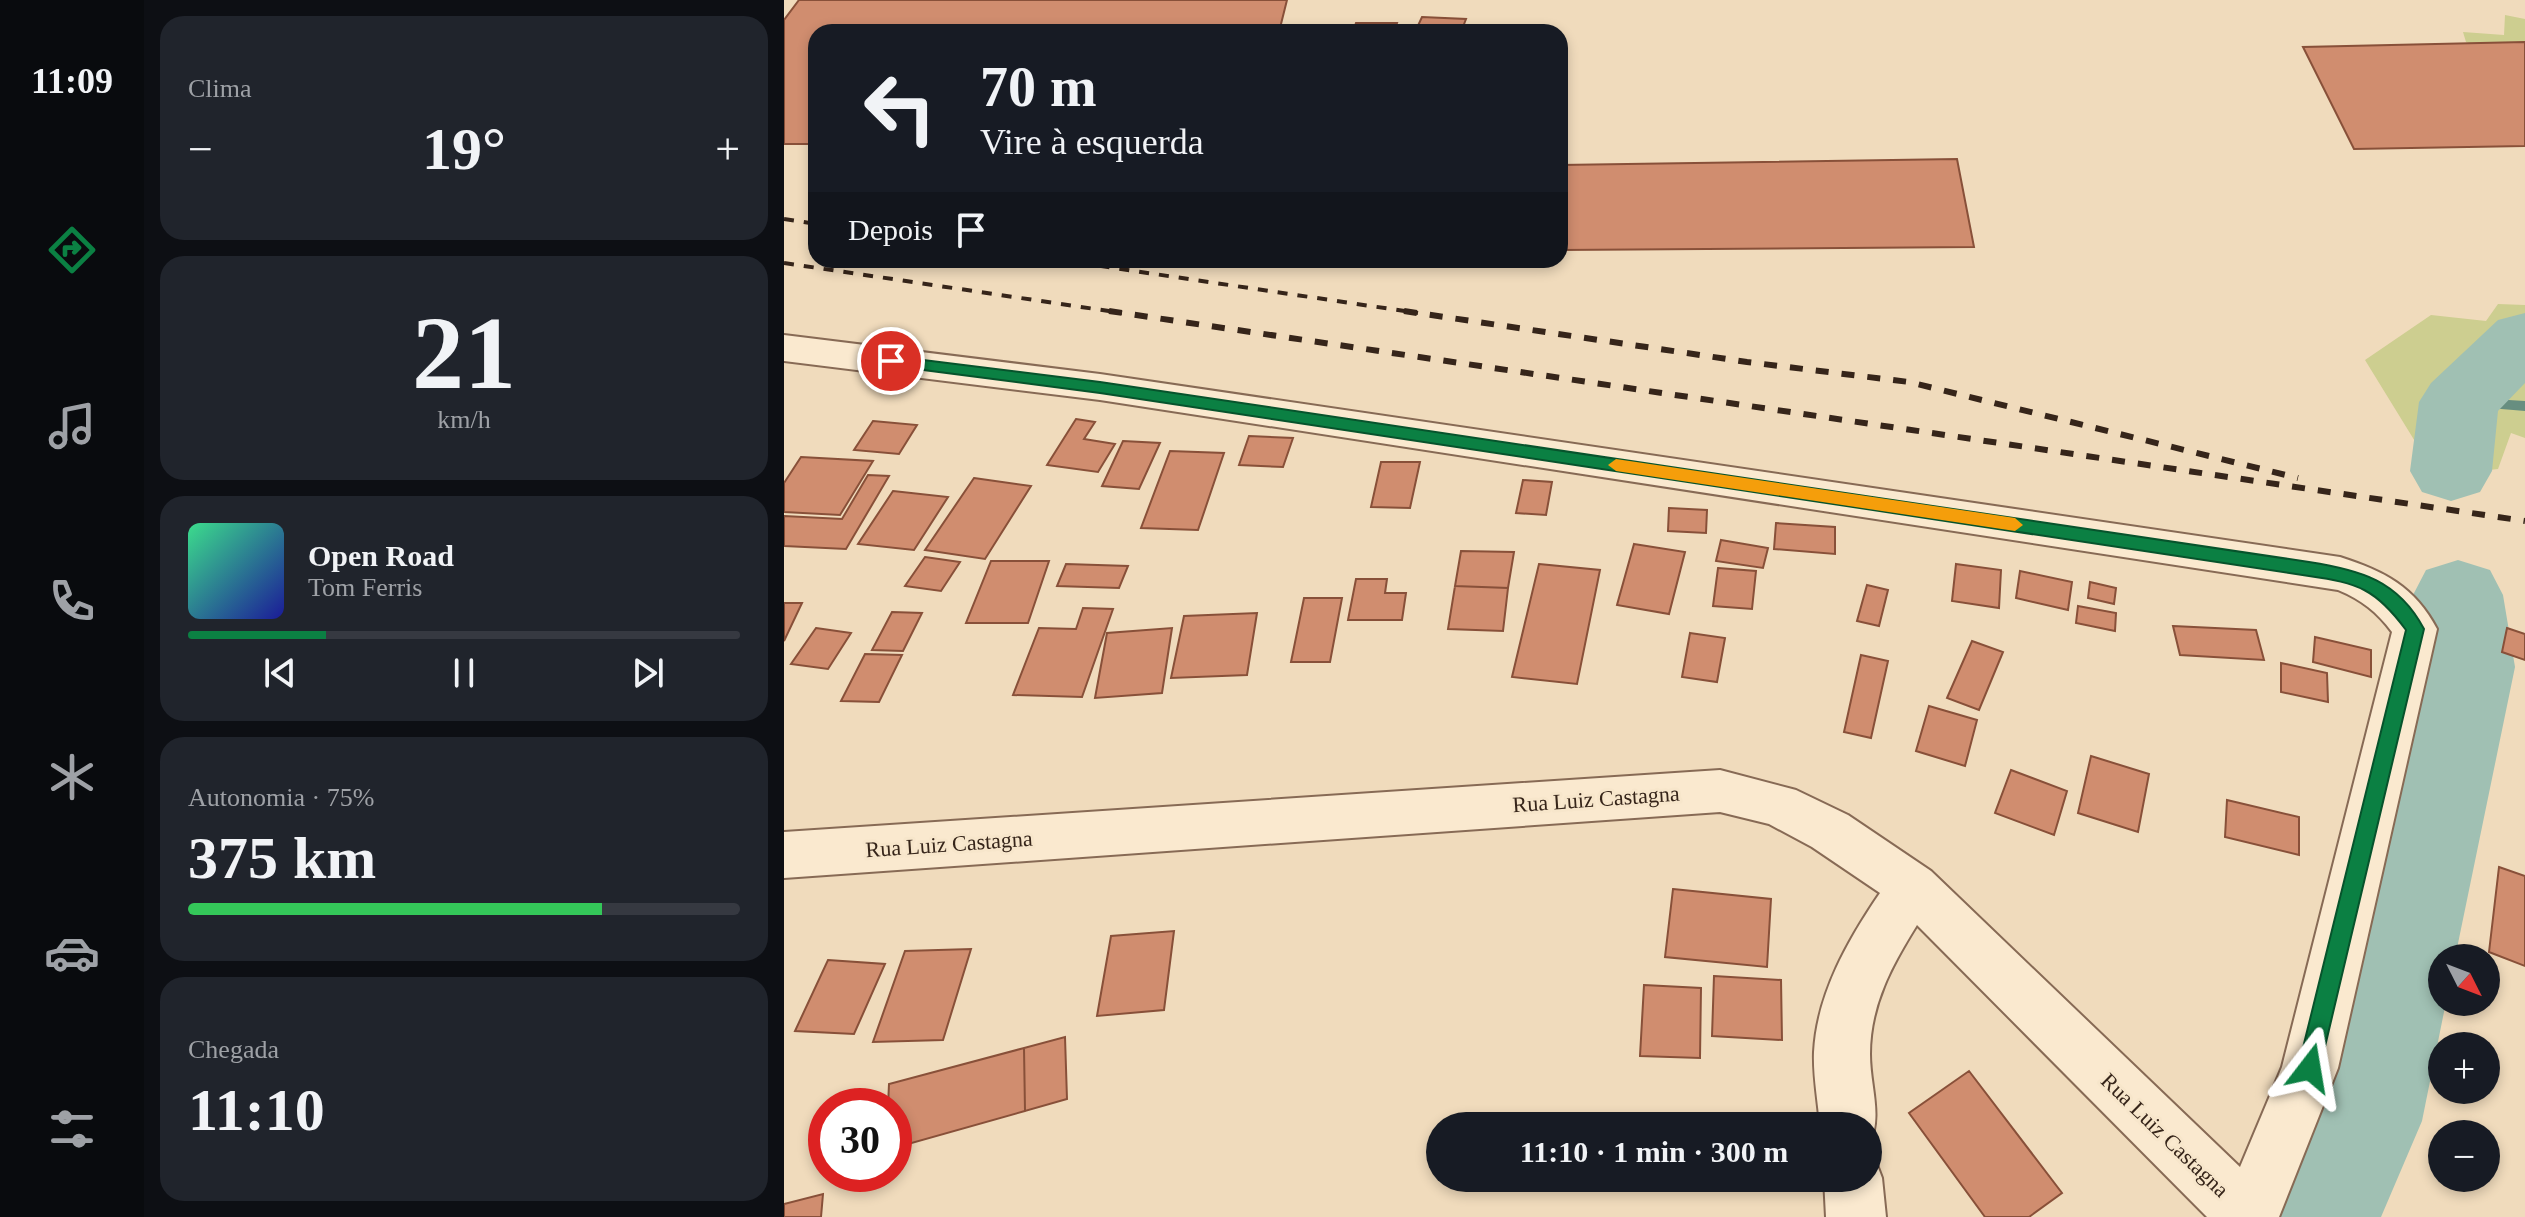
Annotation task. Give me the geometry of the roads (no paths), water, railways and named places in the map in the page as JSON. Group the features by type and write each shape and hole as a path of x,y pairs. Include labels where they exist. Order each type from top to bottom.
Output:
{"street":[{"path":"784,348 1100,387 2340,574 2368,583 2392,598 2415,629 2310,1068 2249,1217"},
{"name":"Rua Luiz Castagna","path":"784,855 1720,791 1779,805 1830,831 1913,887 2249,1217"},
{"path":"1848,1112 1842,1051 1850,1000 1874,944 1913,887"},
{"path":"1854,1192 1856,1217"}],"waterway":[{"path":"2451,471 2459,402 2525,338"},
{"path":"2459,402 2525,406"},
{"path":"2324,1208 2364,1121 2468,667 2458,595"}],"railway":[{"path":"784,219 808,223"},
{"path":"784,263 808,267"},
{"path":"818,268 1122,313"},
{"path":"1114,268 1418,313"},
{"path":"1109,311 2525,521"},
{"path":"1404,311 1747,362 1909,382 2298,478"}]}
